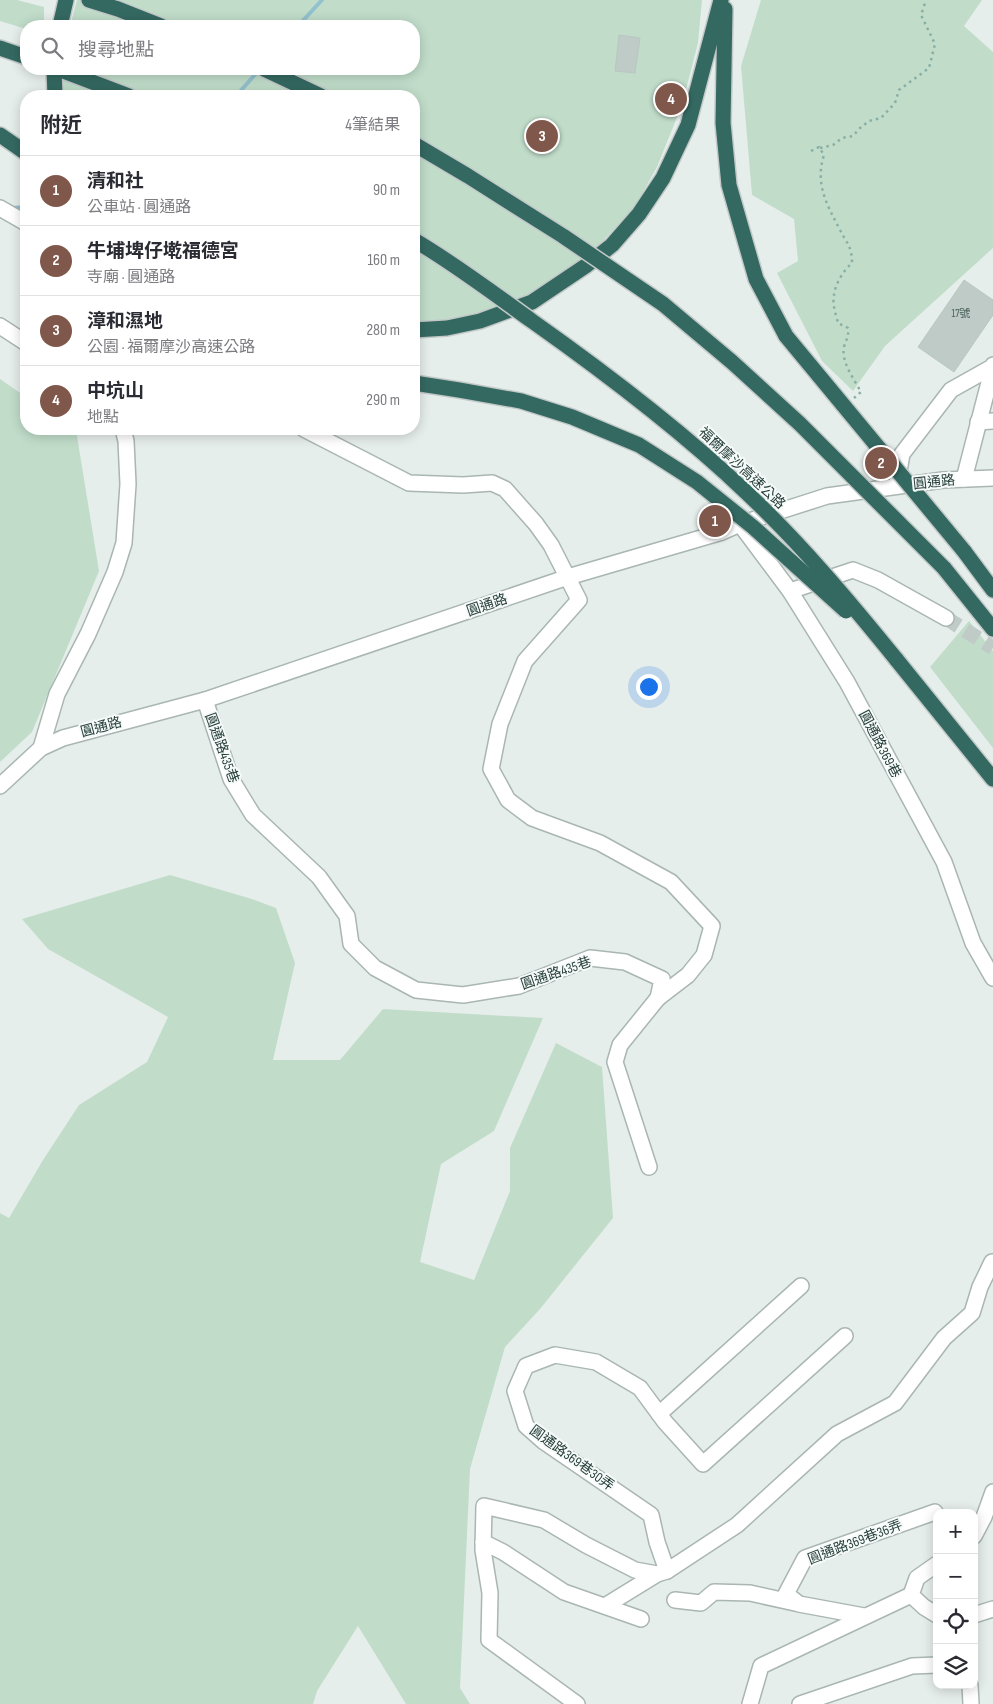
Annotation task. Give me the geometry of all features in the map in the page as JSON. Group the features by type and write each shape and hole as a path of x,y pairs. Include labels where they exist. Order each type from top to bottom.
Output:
{"highway":[{"path":"61,20 66,0"},
{"path":"89,0 146,20"},
{"path":"420,330 447,328 480,321 532,302 587,265 612,245 639,214 663,178 688,125 721,0"},
{"path":"726,0 723,123 729,186 756,279 786,336 964,551 993,590"},
{"path":"0,48 20,55"},
{"path":"54,75 55,90"},
{"path":"74,75 113,90"},
{"path":"277,75 308,90"},
{"path":"0,135 20,149"},
{"path":"420,148 563,236 663,304 732,362 800,424 944,568 993,630"},
{"name":"福爾摩沙高速公路","path":"420,244 443,257 592,363 698,448 748,494 801,549 859,614 993,779"},
{"path":"420,384 521,401 572,417 639,445 697,482 753,527 896,659"}],"street":[{"path":"0,208 20,219"},
{"path":"0,326 20,339"},
{"path":"964,479 986,421 993,366"},
{"path":"897,486 902,454 951,390 993,366"},
{"path":"41,748 57,694 88,634 115,572 124,543 128,484 124,435"},
{"path":"316,435 409,483 463,485 492,483 505,489 536,524 551,545 580,600 525,660 500,724 491,769 508,800 532,818 600,843 671,882 712,926 704,955 688,975 658,998 620,1045 615,1062 649,1167"},
{"name":"圓通路","path":"0,786 41,748 63,738 205,700 568,577 722,532 740,524 827,496 943,480 993,478"},
{"name":"圓通路369巷","path":"740,524 790,590 847,682 944,862 973,943 993,978"},
{"path":"790,590 852,570 878,580 946,618"},
{"name":"圓通路435巷","path":"205,700 231,779 253,815 320,877 347,916 351,944 375,968 416,990 463,995 519,986 590,958 625,962 662,979 658,998"},
{"path":"605,1606 662,1573 737,1524 836,1434 895,1403 944,1338 972,1313 980,1288 993,1263 993,1250"},
{"path":"659,1414 801,1286"},
{"name":"圓通路369巷30弄","path":"662,1573 651,1515 543,1441 526,1426 515,1391 526,1366 555,1355 596,1362 640,1388 659,1414 703,1464 845,1336"},
{"path":"978,1528 993,1492"},
{"path":"577,1704 489,1640 490,1593 483,1550 484,1506 544,1520 586,1545 635,1570 662,1573"},
{"name":"圓通路369巷36弄","path":"799,1604 786,1594 805,1558 933,1513"},
{"path":"483,1542 503,1552 564,1592 641,1619"},
{"path":"750,1704 761,1666 911,1595 917,1578 933,1567"},
{"path":"675,1600 701,1603 714,1592 750,1593 864,1616"},
{"path":"911,1595 933,1613"},
{"path":"978,1615 993,1609"},
{"path":"800,1704 912,1666 933,1665"},
{"path":"970,1689 971,1704"}],"path":[{"path":"811,151 819,147 833,145 842,138 853,136 869,121 881,118 895,103 900,90 929,68 935,44 921,15 926,0"},
{"path":"820,148 824,155 820,175 822,193 852,251 852,263 846,269 834,295 838,324 848,328 849,336 844,348 846,363 861,392 852,400"}],"green space":[{"path":"0,0 17,0 44,7 44,20 20,20 20,27 0,21"},
{"path":"77,0 702,0 698,43 682,105 657,167 635,206 600,244 536,292 502,307 465,318 420,323 420,90 63,90 64,75 420,75 420,20 72,20"},
{"path":"761,0 982,0 964,26 993,52 993,248 885,346 853,391 822,361 777,273 798,261 794,219 752,195 741,66"},
{"path":"0,379 20,393 20,435 77,435 99,571 32,732 0,762"},
{"path":"969,621 993,651 993,748 930,667"},
{"path":"170,875 276,908 295,963 273,1060 340,1060 383,1009 543,1018 494,1131 441,1164 420,1262 474,1280 510,1191 510,1148 556,1043 602,1067 613,1218 540,1309 505,1347 470,1469 460,1688 470,1704 406,1704 358,1626 317,1691 313,1704 0,1704 0,1213 9,1218 43,1160 79,1105 147,1062 168,1017 48,949 22,919"}],"building":[{"path":"619,35 640,38 635,73 615,71"},
{"path":"964,280 993,300 993,315 954,372 918,347"}],"waterway":[{"path":"304,20 322,0"},
{"path":"241,90 255,75"},
{"path":"12,208 20,207"}],"tunnel":[{"path":"946,618 993,648"}],"place":[{"name":"中坑山","path":"671,99"},
{"name":"漳和濕地","path":"542,136"},
{"name":"牛埔埤仔墘福德宮","path":"881,463"},
{"name":"清和社","path":"715,521"}]}
